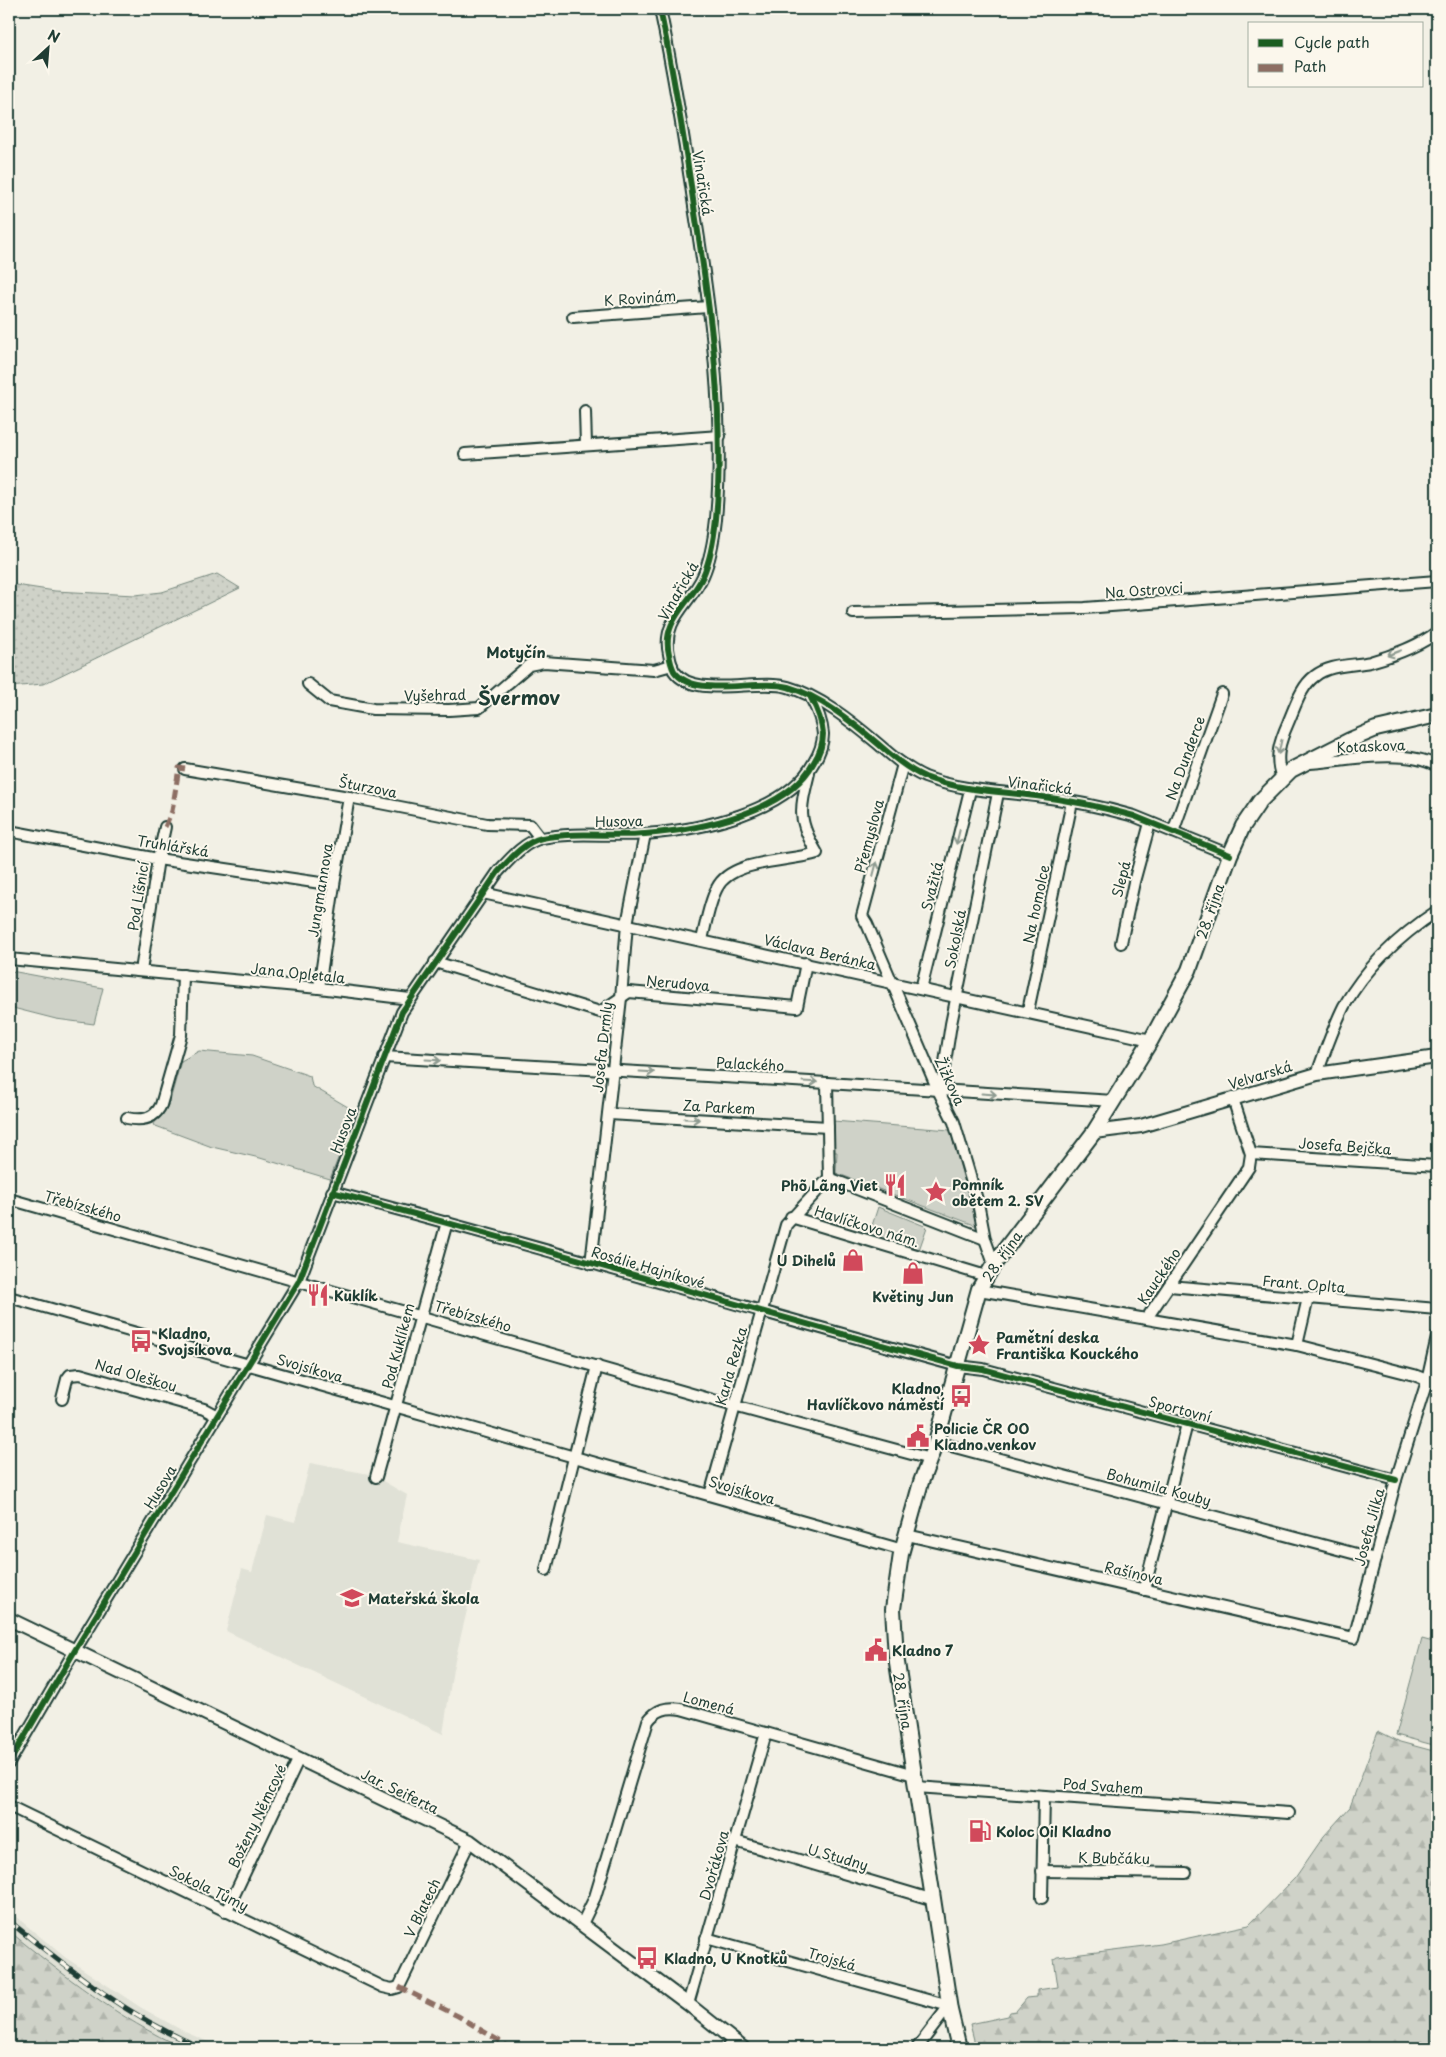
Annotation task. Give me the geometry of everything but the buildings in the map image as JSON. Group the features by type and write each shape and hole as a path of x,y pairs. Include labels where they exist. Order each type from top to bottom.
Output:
{"main road":[{"name":"28. října","path":"959,2048 949,2006 893,1627 894,1591 903,1550 921,1482 936,1442 979,1290 994,1264 1094,1132 1151,1040 1189,970 1230,855 1243,826 1260,800 1282,778 1303,763 1376,730 1437,715"}],"street":[{"name":"Vinařická","path":"660,9 674,75 708,307 720,436 716,518 710,559 697,588 678,610 668,634 668,650 676,674 687,681 702,685 770,684 789,687 846,717 904,764 926,777 970,790 1072,802 1118,811 1230,855"},
{"name":"K Rovinám","path":"573,317 708,307"},
{"path":"585,411 586,444"},
{"path":"465,454 720,436"},
{"name":"Na Ostrovci","path":"853,613 1085,608 1437,581"},
{"path":"1282,778 1277,760 1282,736 1301,694 1314,677 1321,672 1341,666 1370,662 1428,640 1437,632"},
{"name":"Vyšehrad","path":"308,684 328,701 373,709 449,710 479,708 529,664 544,662 654,670 672,666"},
{"name":"Na Dunderce","path":"1173,832 1222,694"},
{"name":"Husova","path":"9,1764 74,1652 299,1281 402,1012 483,893 510,858 525,846 540,838 583,834 645,834 693,827 730,819 764,806 786,793 809,773 818,755 823,735 820,717 811,698"},
{"name":"Kotaskova","path":"1303,763 1404,757 1428,761 1437,766"},
{"name":"Přemyslova","path":"862,916 904,764"},
{"name":"Šturzova","path":"184,769 349,797 486,824 530,825 540,838"},
{"path":"702,940 714,894 724,878 745,867 802,858 816,853 806,835 802,822 802,799 809,773"},
{"name":"Svažitá","path":"921,989 970,790"},
{"name":"Sokolská","path":"938,1090 943,1075 951,1024 998,793"},
{"name":"Jungmannova","path":"319,988 349,797"},
{"name":"Na homolce","path":"1028,1011 1072,802"},
{"name":"Slepá","path":"1121,943 1134,882 1150,822"},
{"name":"Pod Líšnicí","path":"142,971 158,858 165,826"},
{"name":"Truhlářská","path":"9,831 158,858 334,885"},
{"name":"Josefa Drmly","path":"591,1264 609,1114 627,924 645,834"},
{"name":"Václava Beránka","path":"483,893 1028,1011 1151,1040"},
{"path":"1316,1074 1344,1006 1373,965 1398,940 1437,911"},
{"name":"Žižkova","path":"862,916 938,1090 954,1122 978,1203 985,1239 994,1264"},
{"name":"Jana Opletala","path":"9,959 319,988 410,999"},
{"name":"Nerudova","path":"435,962 600,1012 629,992 797,1007 806,963"},
{"path":"127,1118 138,1120 149,1118 156,1113 160,1105 181,1035 183,975"},
{"name":"Velvarská","path":"1094,1132 1141,1126 1316,1074 1437,1056"},
{"name":"Palackého","path":"384,1057 1114,1101"},
{"path":"827,1083 829,1178"},
{"path":"1232,1099 1251,1154"},
{"name":"Za Parkem","path":"609,1114 828,1127"},
{"name":"Josefa Bejčka","path":"1251,1154 1437,1166"},
{"name":"Kauckého","path":"979,1290 1147,1318 1249,1167 1251,1154"},
{"name":"Havlíčkovo nám.","path":"985,1239 829,1178 791,1217 986,1276"},
{"name":"Rosálie Hajníkové","path":"332,1192 447,1222 760,1312 958,1366"},
{"name":"Třebízského","path":"9,1199 930,1460"},
{"name":"Karla Rezka","path":"710,1495 760,1312 786,1224 791,1217"},
{"name":"Pod Kuklíkem","path":"376,1477 447,1222"},
{"name":"Frant. Oplta","path":"1169,1286 1437,1309"},
{"name":"Svojsíkova","path":"9,1297 903,1550"},
{"path":"1298,1345 1308,1298"},
{"path":"1147,1318 1298,1345 1406,1373 1437,1384"},
{"name":"Josefa Jílka","path":"1354,1638 1396,1480 1427,1381 1437,1337"},
{"path":"546,1570 597,1366"},
{"name":"Sportovní","path":"958,1366 983,1369 1396,1480"},
{"name":"Nad Oleškou","path":"62,1399 67,1379 70,1375 80,1374 204,1409 217,1416"},
{"path":"1144,1590 1187,1424"},
{"name":"Bohumila Kouby","path":"936,1442 1375,1559"},
{"name":"Rašínova","path":"907,1535 1354,1638"},
{"name":"Jar. Seiferta","path":"9,1619 74,1652 470,1841 688,2004 734,2046"},
{"name":"Lomená","path":"582,1924 595,1897 648,1721 653,1714 662,1708 681,1709 766,1733 915,1781"},
{"name":"Dvořákova","path":"688,2004 766,1733"},
{"name":"Boženy Němcové","path":"226,1912 299,1758"},
{"name":"Pod Svahem","path":"915,1781 1044,1796 1288,1813"},
{"path":"1042,1898 1044,1796"},
{"name":"Sokola Tůmy","path":"9,1806 383,1987 392,1989 399,1987"},
{"name":"V Blatech","path":"399,1987 470,1841"},
{"name":"U Studny","path":"735,1841 934,1900"},
{"name":"K Bubčáku","path":"1042,1871 1186,1873"},
{"name":"Trojská","path":"706,1938 949,2006"},
{"path":"917,2048 949,2006"}],"shaded area":[{"name":"Mateřská škola","path":"310,1463 369,1474 383,1479 383,1481 407,1495 397,1542 479,1560 453,1669 443,1734 226,1631 242,1569 252,1572 267,1515 295,1522"},
{"path":"9,1911 66,1958 140,2007 185,2032 223,2048 183,2048 147,2030 106,2004 57,1970 9,1931"}],"green space":[{"path":"217,574 240,588 43,684 9,687 9,584 55,591 135,595 162,592"},
{"path":"11,971 103,988 94,1024 56,1019 9,1007"},
{"path":"199,1051 252,1056 310,1076 312,1086 353,1110 346,1138 330,1179 260,1158 212,1147 153,1125 169,1104 181,1061"},
{"path":"833,1121 950,1130 977,1226 836,1173 837,1152 834,1152"},
{"path":"878,1207 927,1227 919,1250 869,1235"},
{"path":"1422,1639 1437,1643 1437,1746 1396,1735"},
{"path":"1378,1731 1400,1742 1437,1752 1437,2038 1433,2040 1432,2048 976,2048 970,2024 1008,2016 1010,2012 1016,2011 1027,1998 1037,1997 1037,1990 1058,1987 1054,1959 1057,1957 1161,1944 1249,1925 1295,1878 1324,1836 1350,1807"},
{"path":"9,1931 71,1980 114,2010 136,2024 183,2048 9,2048"}],"railway":[{"path":"9,1921 77,1975 125,2008 175,2036 202,2048"}],"marked path":[{"path":"165,827 172,811 179,768 185,769"},
{"path":"399,1987 458,2016 511,2048"}],"cycle path":[{"path":"660,9 679,110 706,289 715,365 719,442 716,519 712,548 698,586 678,612 669,631 669,654 674,671 683,680 696,684 711,686 775,685 800,691 835,710 918,774 939,782 980,790 1085,804 1134,816 1230,855"},
{"path":"9,1763 74,1652 299,1281 402,1012 498,872 523,847 542,838 568,835 632,835 666,832 715,823 763,806 784,794 801,780 818,756 823,734 822,724 811,698"},
{"path":"332,1192 489,1234 958,1366 983,1369 1396,1480"}],"place":[{"name":"Phõ Lãng Viet","path":"895,1185"},
{"name":"Pomník obětem 2. SV","path":"936,1192"},
{"name":"U Dihelů","path":"853,1260"},
{"name":"Květiny Jun","path":"913,1273"},
{"name":"Kuklík","path":"318,1295"},
{"name":"Kladno, Svojsíkova","path":"141,1341"},
{"name":"Pamětní deska Františka Kouckého","path":"979,1345"},
{"name":"Kladno, Havlíčkovo náměstí","path":"961,1396"},
{"name":"Policie ČR OO Kladno venkov","path":"918,1436"},
{"name":"Mateřská škola","path":"352,1598"},
{"name":"Kladno 7","path":"876,1650"},
{"name":"Koloc Oil Kladno","path":"980,1831"},
{"name":"Kladno, U Knotků","path":"647,1958"}],"district":[{"name":"Motyčín","path":"516,651"},
{"name":"Švermov","path":"519,697"}]}
